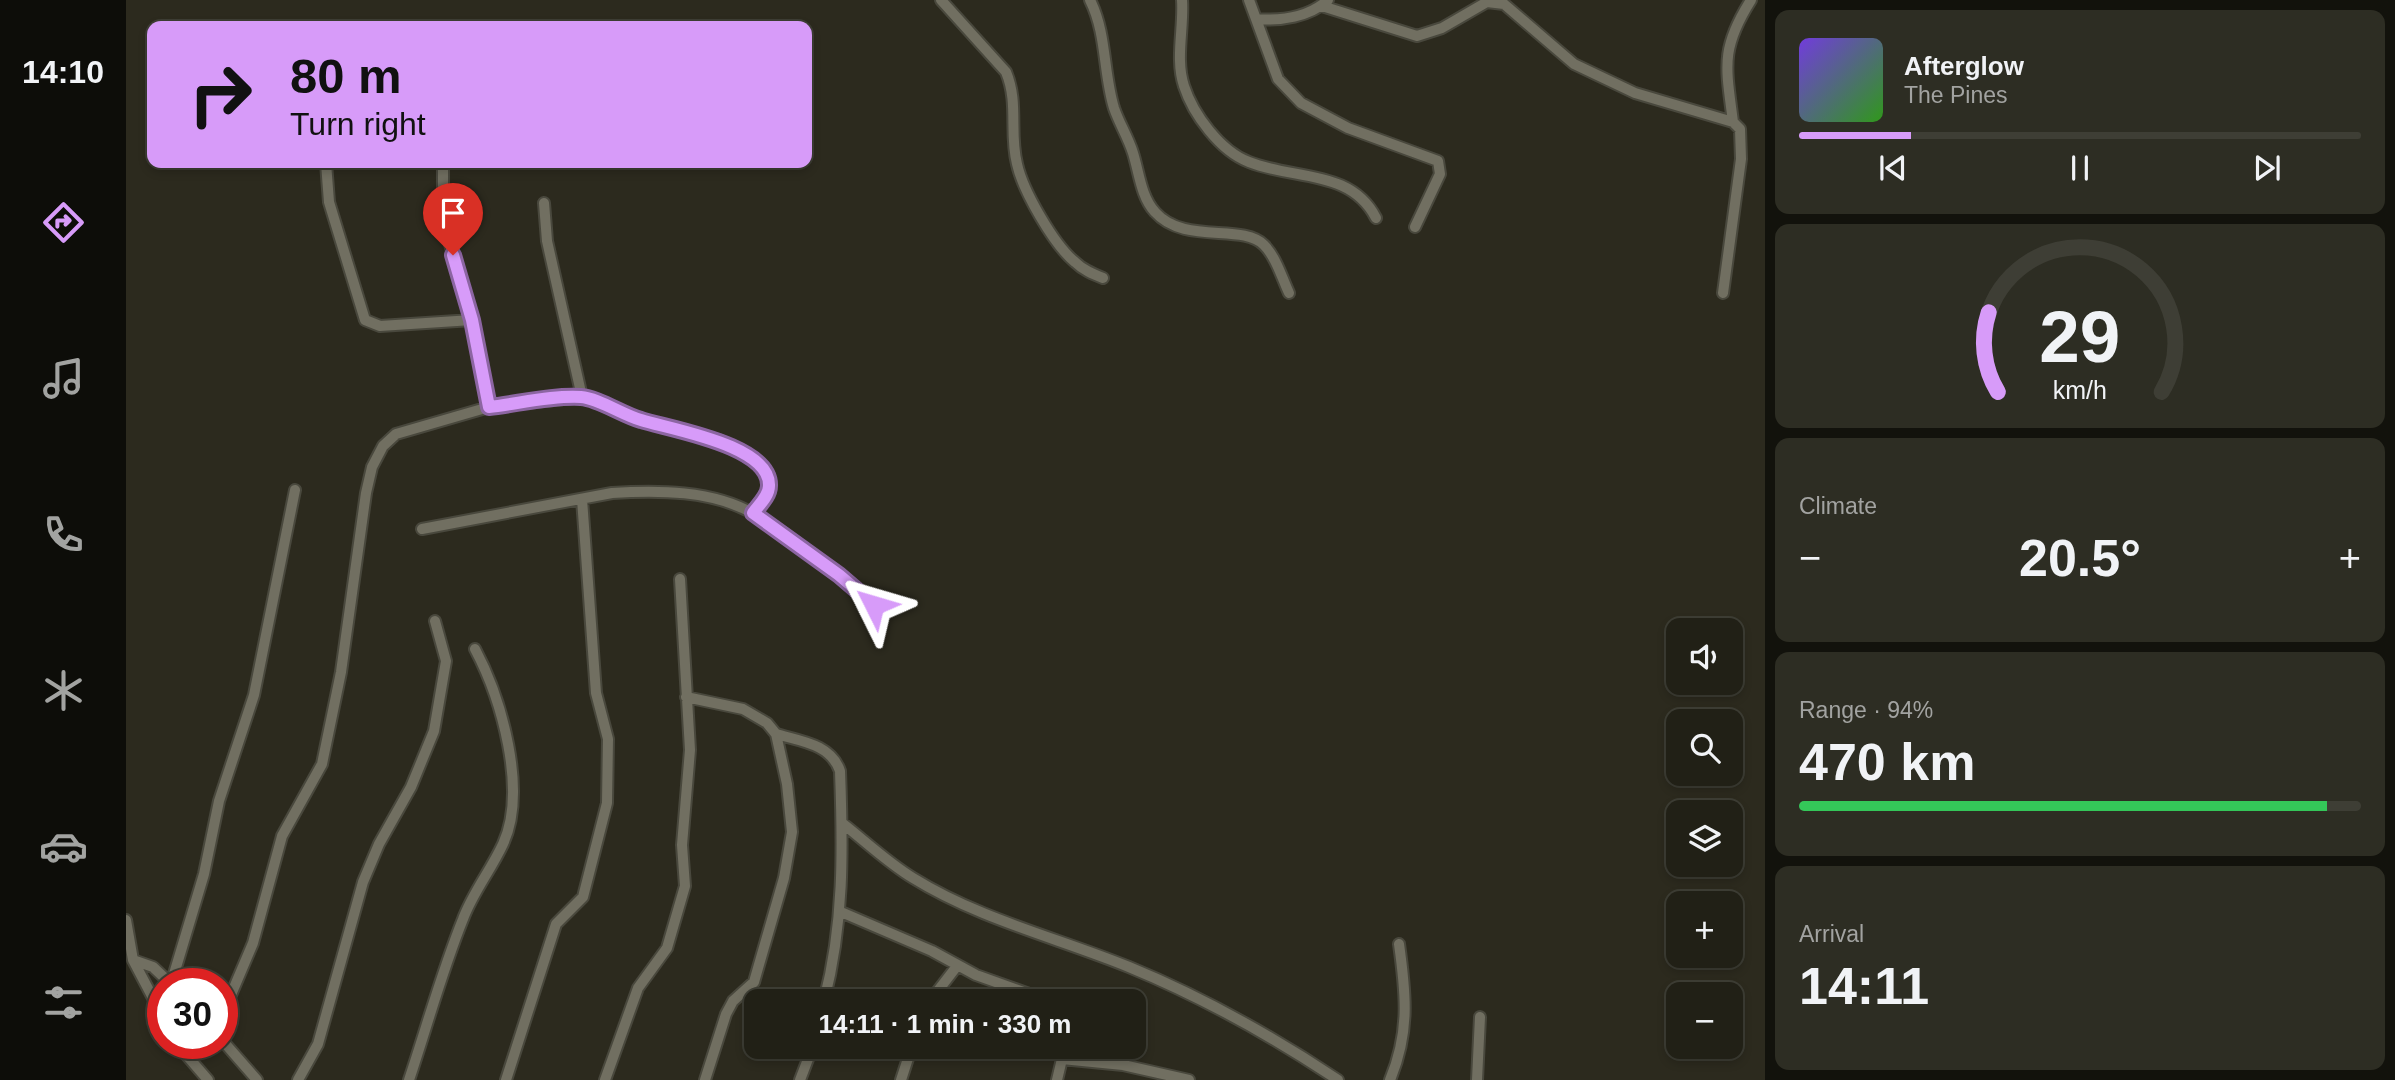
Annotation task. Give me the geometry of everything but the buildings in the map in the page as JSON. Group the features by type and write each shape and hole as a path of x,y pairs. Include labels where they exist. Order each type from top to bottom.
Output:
{"street":[{"path":"941,0 1006,72 1015,107 1014,139 1017,164 1033,202 1073,261 1103,278"},
{"path":"1090,0 1103,33 1105,64 1114,108 1132,149 1144,192 1154,212 1170,224 1185,230 1249,238 1262,243 1270,252 1289,292"},
{"path":"1182,0 1180,67 1184,88 1207,128 1230,151 1248,162 1353,190 1370,205 1377,218"},
{"path":"1249,0 1278,79 1301,103 1348,128 1438,161 1440,174 1415,227"},
{"path":"1733,122 1728,44 1737,23 1752,0"},
{"path":"1256,19 1285,19 1325,3 1417,36 1443,28 1488,2 1495,1 1504,4 1574,64 1635,93 1733,122 1740,129 1741,159 1723,293"},
{"path":"326,168 329,202 365,320 380,326 472,320"},
{"path":"443,168 443,220 472,320 489,407"},
{"path":"544,203 547,241 582,397"},
{"path":"238,978 253,943 282,836 322,764 341,672 372,467 383,446 396,434 489,407 582,397 637,419 719,440 754,460 767,475 769,485 766,496 753,513"},
{"path":"176,968 204,874 219,801 254,695 295,490"},
{"path":"422,530 527,507 612,493 702,496 753,513 839,575 874,605"},
{"path":"506,1080 556,924 583,897 607,803 608,739 596,693 582,499"},
{"path":"605,1080 638,988 667,948 685,886 682,845 690,750 680,579"},
{"path":"298,1080 318,1044 363,882 379,844 411,787 434,731 446,661 435,621"},
{"path":"409,1080 462,919 475,890 504,842 513,805 510,765 499,705 492,683 475,649"},
{"path":"687,696 743,709 767,723 776,734 787,784 792,832 784,878 754,982 733,1001 726,1014 705,1080"},
{"path":"776,734 822,748 838,763 842,823 841,912 834,963 827,989"},
{"path":"842,823 912,878 936,891 1181,990 1273,1038 1338,1080"},
{"path":"841,912 932,951 957,966 1017,989"},
{"path":"126,920 133,960 147,987"},
{"path":"1390,1080 1406,1024 1407,999 1399,944"},
{"path":"133,960 154,968"},
{"path":"939,989 957,966"},
{"path":"1477,1080 1480,1017"},
{"path":"238,1058 257,1080"},
{"path":"190,1059 208,1080"},
{"path":"800,1080 808,1059"},
{"path":"901,1080 908,1059"},
{"path":"1058,1080 1062,1059 1123,1065 1189,1080"}],"route":[{"path":"453,255 472,320 489,407 582,397 637,419 719,440 754,460 767,475 769,485 766,496 753,513 839,575 874,605"}]}
